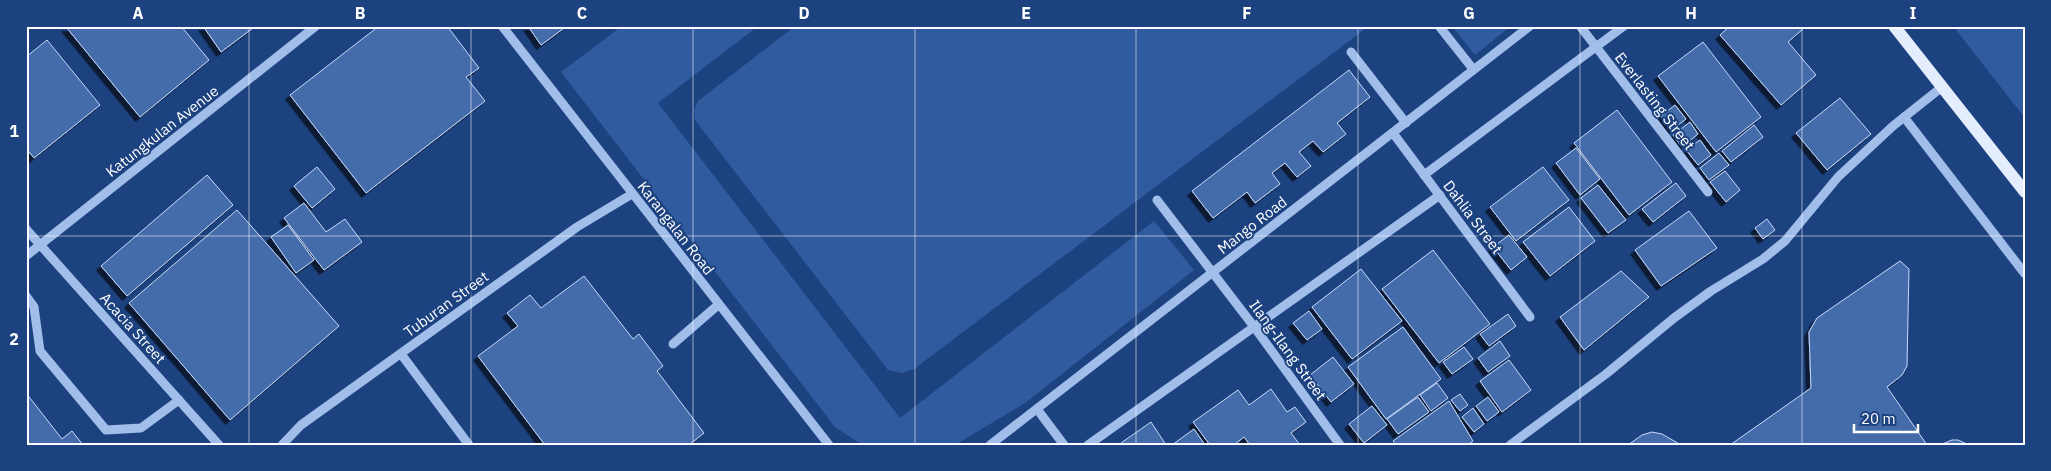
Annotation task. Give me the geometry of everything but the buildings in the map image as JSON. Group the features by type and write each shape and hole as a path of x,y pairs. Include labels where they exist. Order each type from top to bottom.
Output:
{"main road":[{"path":"1894,26 2025,192"}],"street":[{"name":"Katungkulan Avenue","path":"26,256 316,26"},
{"name":"Karangalan Road","path":"502,26 829,445"},
{"path":"1439,26 1473,69"},
{"name":"Mango Road","path":"990,445 1530,26"},
{"name":"Everlasting Street","path":"1580,26 1708,192"},
{"path":"1424,175 1624,26"},
{"path":"1351,52 1406,123"},
{"path":"1510,445 1606,374 1674,318 1711,291 1763,259 1785,241 1838,177 1904,117 1942,87"},
{"path":"1904,117 2025,274"},
{"name":"Dahlia Street","path":"1393,133 1530,317"},
{"name":"Tuburan Street","path":"282,445 301,425 578,227 632,194"},
{"path":"1088,445 1440,195"},
{"name":"Ilang-Ilang Street","path":"1157,200 1255,328 1340,445"},
{"name":"Acacia Street","path":"26,229 219,445"},
{"path":"26,296 34,307 40,351 106,430 141,428 179,400"},
{"path":"673,344 718,305"},
{"path":"401,354 469,445"},
{"path":"1037,410 1064,445"}],"shaded area":[{"path":"622,26 758,26 658,103 900,418 1154,221 1194,270 1025,403 955,445 862,445 835,427 561,72"},
{"path":"795,26 1369,26 914,369 902,373 888,370 695,120 694,110 698,101"},
{"path":"1452,26 1511,26 1475,55"},
{"path":"1953,26 2024,26 2025,118"}]}
